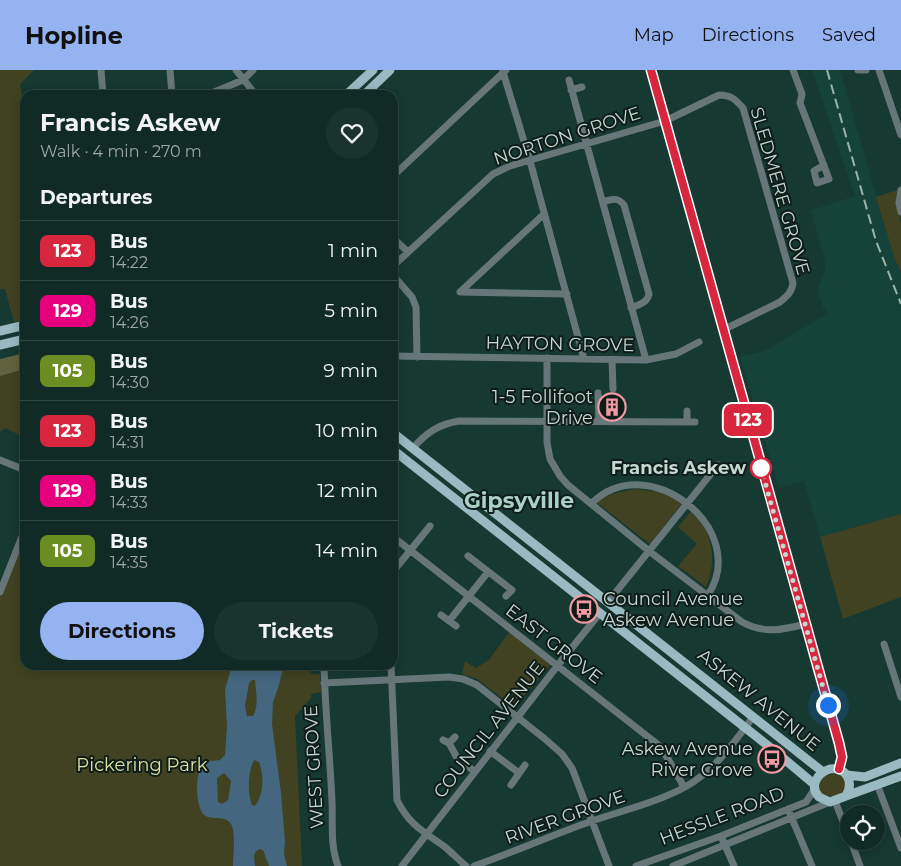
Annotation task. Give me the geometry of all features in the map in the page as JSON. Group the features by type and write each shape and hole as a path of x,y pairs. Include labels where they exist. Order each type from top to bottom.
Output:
{"main road":[{"path":"351,90 373,70"},
{"path":"369,90 390,70"},
{"path":"0,331 20,327"},
{"path":"0,345 20,340"},
{"name":"ASKEW AVENUE","path":"398,436 823,772"},
{"name":"ASKEW AVENUE","path":"398,453 745,728 814,787"},
{"path":"454,497 462,488"},
{"path":"901,763 865,777 848,775 839,769 830,769 823,772 816,780 814,787 819,798 832,801 901,776"},
{"path":"846,796 850,786 848,775"}],"street":[{"path":"101,70 103,90"},
{"path":"170,70 172,90"},
{"path":"236,70 252,90"},
{"path":"219,90 243,80 253,70"},
{"path":"651,70 842,757 839,769"},
{"path":"792,70 802,94 800,103 824,165"},
{"path":"858,70 866,70"},
{"path":"878,70 901,135"},
{"path":"398,171 505,71 584,359"},
{"path":"568,80 646,360"},
{"path":"571,90 582,87"},
{"name":"SLEDMERE GROVE","path":"665,121 719,95 728,95 736,99 743,108 793,283 788,296 780,302 723,330"},
{"name":"NORTON GROVE","path":"398,261 493,174 510,166 665,121"},
{"path":"901,190 899,203 901,212"},
{"path":"603,202 614,198 621,201 624,205 649,294 648,300 631,308"},
{"path":"544,214 460,292 567,294"},
{"path":"398,242 408,252"},
{"path":"398,281 412,297 416,306 417,357"},
{"name":"HAYTON GROVE","path":"398,356 646,360 676,354 699,342"},
{"path":"547,358 547,442 553,466 568,485 649,551 742,622 754,628 775,631 806,624"},
{"path":"612,360 613,389"},
{"path":"597,394 599,421"},
{"path":"687,411 687,422"},
{"path":"414,448 432,430 449,422 472,420 695,422"},
{"path":"0,460 20,468"},
{"path":"608,602 718,464"},
{"path":"592,503 603,494 620,488 651,486 670,492 687,503 705,522 715,547 717,577 708,595"},
{"path":"398,566 430,526"},
{"name":"EAST GROVE","path":"398,540 661,747 684,787"},
{"path":"0,592 20,542"},
{"path":"468,556 512,590 506,596"},
{"path":"449,621 488,572"},
{"name":"COUNCIL AVENUE","path":"402,866 600,613"},
{"path":"441,616 456,626"},
{"path":"884,644 901,696"},
{"name":"WEST GROVE","path":"324,670 332,804 332,838 338,866"},
{"path":"391,670 397,800 403,813 414,825 446,848 466,866"},
{"path":"324,683 449,677 463,679 477,685 562,754 572,768 610,866"},
{"name":"RIVER GROVE","path":"474,866 544,838 632,808 684,787 712,767 728,751 753,717"},
{"path":"449,740 456,756 475,772"},
{"path":"490,752 519,773"},
{"path":"511,785 525,765"},
{"path":"877,784 901,848"},
{"name":"HESSLE ROAD","path":"636,866 722,836 806,802 814,787"},
{"path":"832,801 840,818"},
{"name":"HESSLE ROAD","path":"673,866 682,864 832,801"},
{"path":"788,809 812,866"},
{"path":"722,836 734,866"},
{"path":"854,850 860,866"},
{"path":"678,852 682,864"}],"shaded area":[{"path":"812,70 840,70 894,257 901,272 901,514 820,537 804,481 779,488 740,357 765,351 828,313 823,307 818,293 825,273 825,262 811,210 855,196"},
{"path":"20,354 20,370 0,376 0,359"}],"green space":[{"path":"0,70 34,70 20,84 20,320 14,322 5,289 0,289"},
{"path":"897,190 896,203 901,223 901,272 894,257 876,197"},
{"path":"20,370 20,435 5,428 0,432 0,376"},
{"path":"635,489 660,492 682,503 650,544 596,502 611,494"},
{"path":"692,510 704,527 711,546 712,566 706,587 678,566 697,544 678,527"},
{"path":"901,514 901,597 843,619 820,537"},
{"name":"Pickering Park","path":"20,545 20,670 310,670 311,674 320,674 321,692 311,694 311,698 295,716 302,866 0,866 0,595"},
{"path":"509,632 551,664 514,707 477,679 462,674 465,661 476,668 489,660"},
{"path":"842,774 847,783 843,792 831,796 819,792 818,784 825,776"}],"water":[{"path":"231,670 283,670 273,702 272,724 281,793 285,842 284,854 287,866 269,866 263,850 260,849 256,851 254,856 255,866 233,866 234,838 231,824 225,819 210,818 203,814 200,809 197,796 198,773 203,762 220,760 225,755 227,726 225,690","holes":["255,680 256,708 253,716 247,716 245,706 249,683","254,760 259,762 262,773 262,790 255,806 252,805 250,800 249,788 249,776","224,773 231,781 228,800 222,804 218,802 217,778"]}],"railway":[{"path":"827,70 876,241 901,304"}],"bus line":[{"name":"123","path":"651,70 839,743 842,757 839,769"}],"place":[{"name":"1-5 Follifoot Drive","path":"612,407"},
{"name":"Francis Askew","path":"761,468"},
{"name":"Council Avenue Askew Avenue","path":"584,609"},
{"name":"Askew Avenue River Grove","path":"772,759"}],"district":[{"name":"Gipsyville","path":"519,500"}],"route":[{"path":"761,468 828,705"}]}
